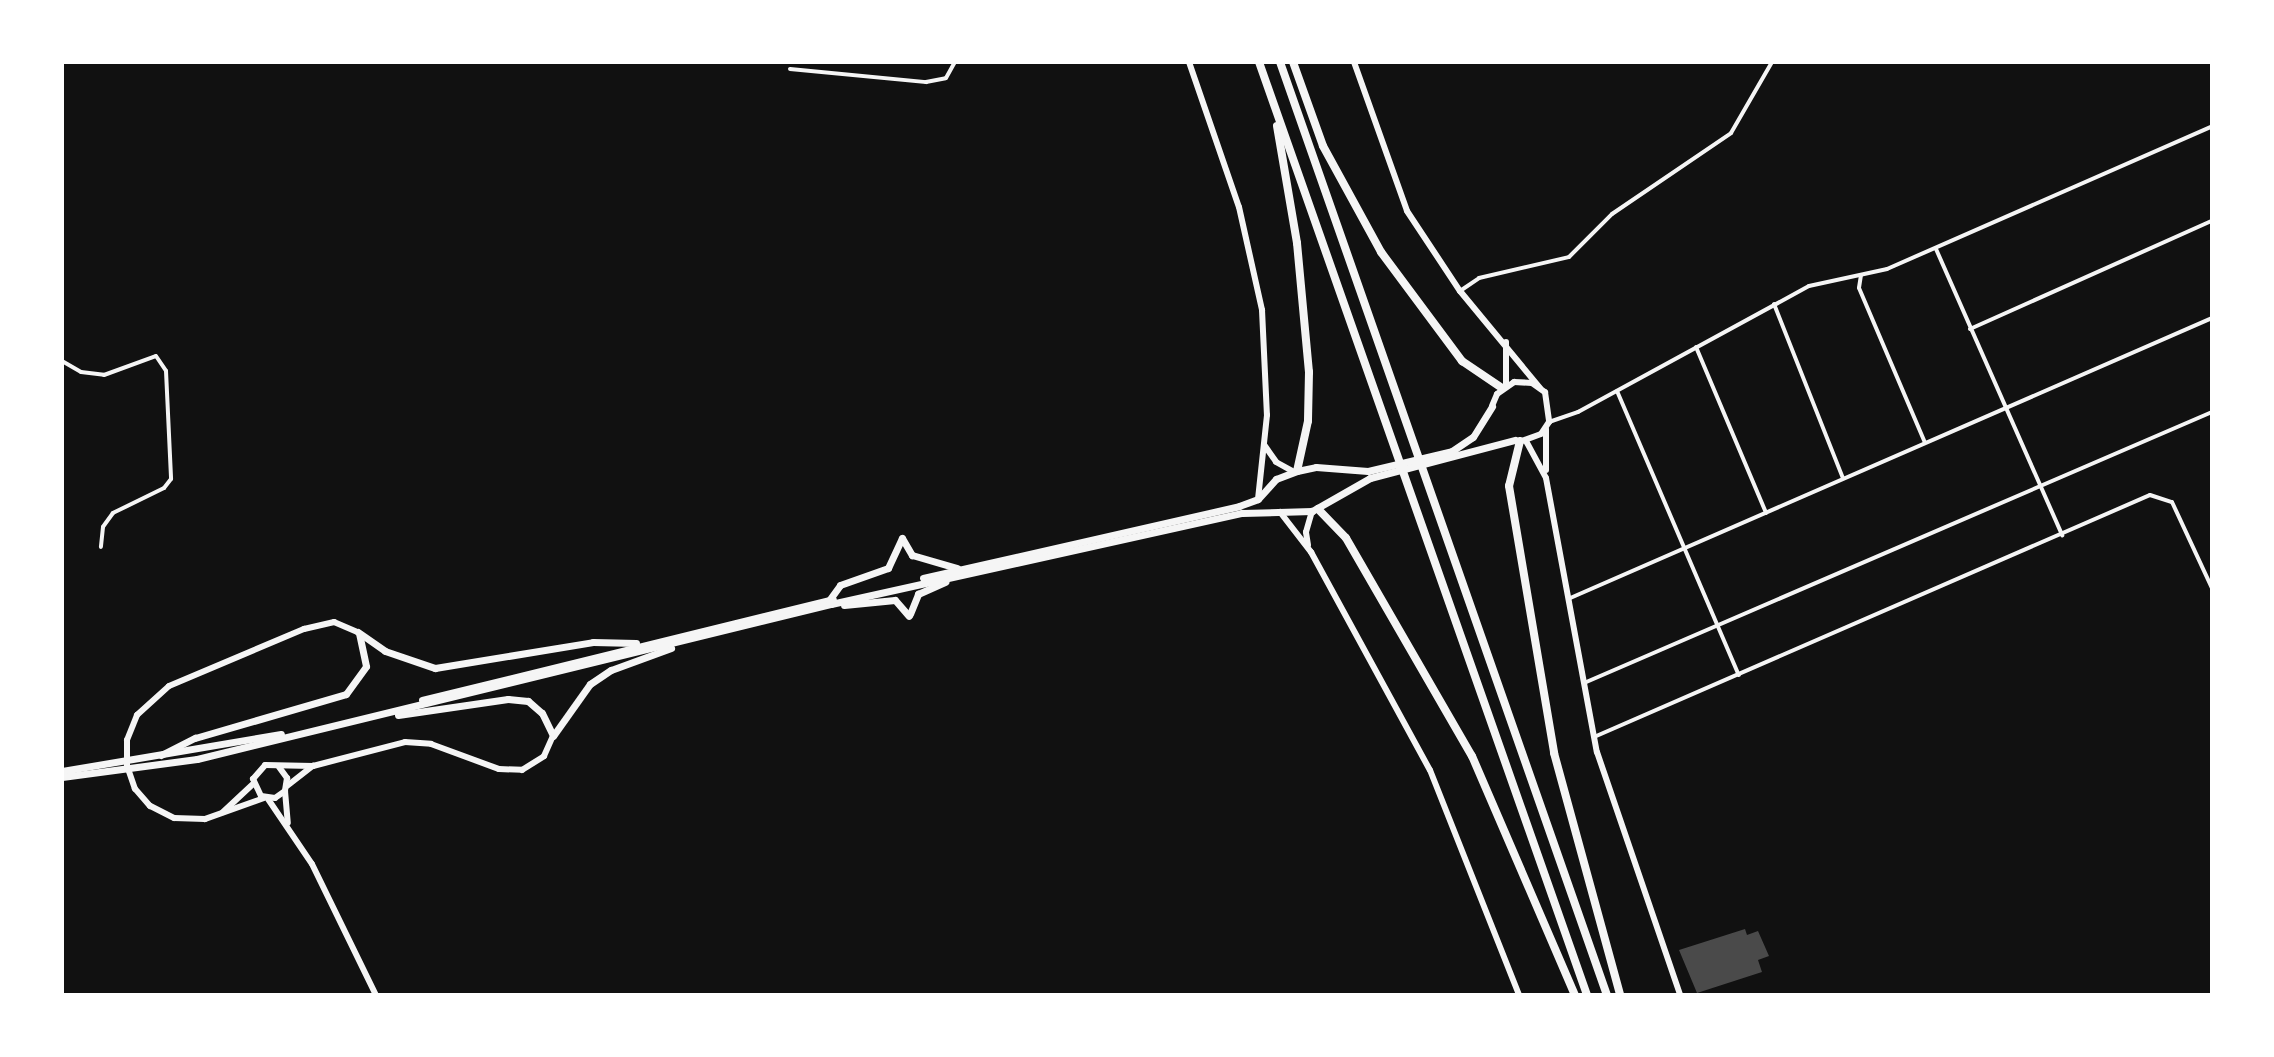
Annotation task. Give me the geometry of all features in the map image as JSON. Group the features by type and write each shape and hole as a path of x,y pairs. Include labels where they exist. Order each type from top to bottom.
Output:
{"highway":[{"path":"1259,62 1587,995"},
{"path":"1280,62 1607,995"},
{"path":"1293,62 1323,146 1381,252 1462,361 1504,387"},
{"path":"1271,98 1297,243 1309,372 1308,421 1295,471"},
{"path":"1520,441 1509,486 1554,753 1620,995"},
{"path":"1315,510 1346,538 1472,756 1575,995"}],"main road":[{"path":"1189,62 1253,258 1262,310 1263,443 1258,499"},
{"path":"1354,62 1407,211 1460,291 1506,342 1548,398 1546,478 1594,738 1680,995"},
{"path":"62,774 184,762 691,640 830,602 895,600 909,616 918,594 959,572 1242,513 1315,510 1369,475 1444,453 1473,437 1504,387 1506,342"},
{"path":"1504,387 1523,382 1540,388"},
{"path":"62,774 279,735 645,644 1258,499 1276,479 1295,471 1316,467 1369,475 1520,441 1548,425"},
{"path":"1520,441 1546,478"},
{"path":"1263,443 1276,462 1295,471"},
{"path":"1311,552 1306,532 1315,510"},
{"path":"1280,512 1311,552 1430,770 1519,995"},
{"path":"830,602 840,585 888,568 902,538 912,555 959,572"},
{"path":"313,766 286,789 266,798 220,815 188,820 162,813 135,789 127,766 127,740 137,715 169,686 324,622 358,632 399,658 435,668 593,642 645,644"},
{"path":"153,759 195,738 346,694 366,666 358,632"},
{"path":"220,815 253,784 261,767 313,766 405,742 431,744 499,769 522,770 544,756 553,736 590,684 611,670 691,640"},
{"path":"372,718 519,700 536,705 553,736"},
{"path":"279,767 286,789 288,823"},
{"path":"253,784 288,823 356,947 376,995"}],"street":[{"path":"790,69 926,82 946,78 955,62"},
{"path":"1460,291 1479,278 1569,257 1612,214 1731,133 1772,62"},
{"path":"1548,425 1617,391 1774,304 1826,280 1861,275 1936,249 2212,126"},
{"path":"1970,329 2212,221"},
{"path":"1936,249 2062,535"},
{"path":"1861,275 1859,288 1925,443"},
{"path":"1774,304 1843,478"},
{"path":"1568,599 2212,318"},
{"path":"1696,347 1766,513"},
{"path":"62,361 81,372 104,375 156,356 166,371 171,479 164,488 113,513 103,527 101,547"},
{"path":"1617,391 1739,675"},
{"path":"1584,683 1718,628 2212,412"},
{"path":"1594,738 2141,498 2163,495 2177,511 2212,588"}],"building":[{"path":"1745,929 1747,935 1758,931 1769,956 1758,960 1762,972 1697,993 1679,950"}]}
